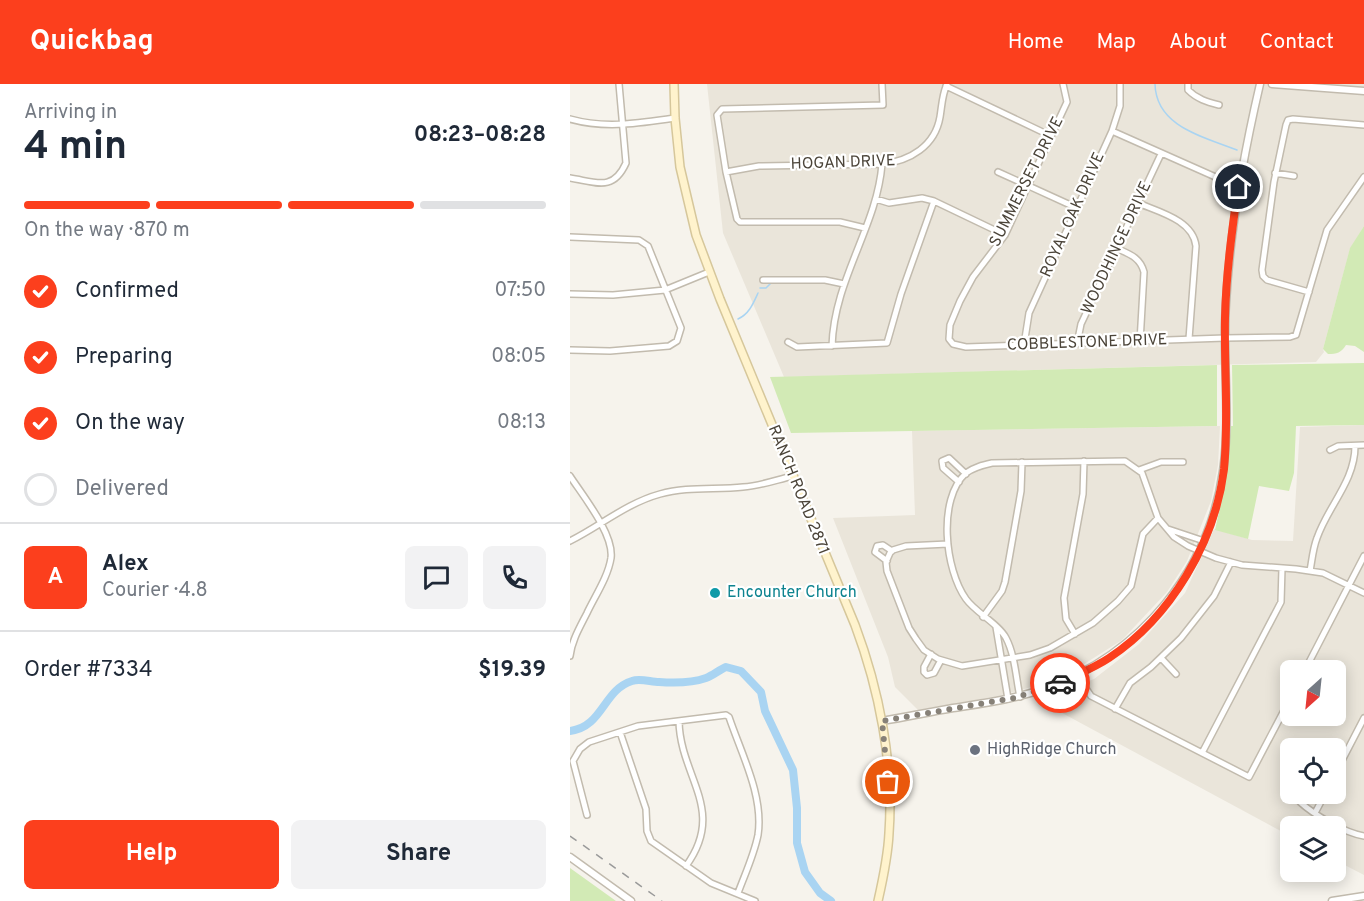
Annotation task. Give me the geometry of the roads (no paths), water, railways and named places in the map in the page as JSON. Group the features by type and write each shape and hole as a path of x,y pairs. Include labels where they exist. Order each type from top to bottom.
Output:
{"main road":[{"name":"RANCH ROAD 2871","path":"674,84 675,118 683,183 696,235 709,272 864,649 882,721 890,812 888,849 878,901"}],"street":[{"path":"570,178 608,183 618,177 626,164 619,84"},
{"path":"864,228 840,222 740,222 737,219 726,172 720,141 718,111 722,109 883,105 882,84"},
{"name":"SUMMERSET DRIVE","path":"950,341 950,325 960,301 973,277 1005,235 1067,102 1063,84"},
{"name":"ROYAL OAK DRIVE","path":"1024,345 1029,313 1112,131 1120,106 1120,84"},
{"path":"1188,84 1188,90 1193,95 1219,105"},
{"path":"882,721 1008,699 1047,688 1077,675 1108,658 1147,625 1177,588 1200,551 1214,514 1223,471 1226,429 1225,338 1229,247 1238,187 1260,84"},
{"path":"1272,84 1364,91"},
{"path":"946,85 1051,136"},
{"name":"HOGAN DRIVE","path":"726,172 759,165 882,164 897,163 911,158 924,148 933,134 940,119 946,85"},
{"path":"570,119 623,126 675,118"},
{"path":"1364,125 1288,120 1275,173 1268,217 1262,270 1267,280 1309,292 1327,230 1364,177"},
{"path":"1112,131 1238,187"},
{"name":"WOODHINGE DRIVE","path":"1077,344 1081,324 1161,154"},
{"path":"832,346 835,315 844,284 876,199 881,182 882,164"},
{"path":"998,172 1077,208"},
{"path":"1275,173 1294,176"},
{"path":"1215,177 1240,178"},
{"path":"876,199 889,203 922,198 934,201 1005,235"},
{"path":"788,342 797,347 887,343 901,294 934,201"},
{"path":"1138,203 1180,222 1192,233 1196,246 1189,339"},
{"path":"570,237 644,242 648,246 681,328 680,335 674,344 620,351 570,350"},
{"path":"1116,248 1134,256 1142,266 1144,273 1140,342"},
{"path":"570,294 613,295 665,290 709,272"},
{"path":"763,280 825,280 844,284"},
{"name":"COBBLESTONE DRIVE","path":"950,341 966,347 1290,337 1296,335 1309,292"},
{"path":"1330,450 1338,446 1364,445"},
{"path":"1310,571 1317,537 1348,479 1355,460 1355,446"},
{"path":"959,482 943,468 942,461 949,458 966,474"},
{"path":"1020,696 1006,638 967,600 950,562 949,500 959,482 975,467 992,463 1121,460 1130,463 1145,479 1158,518 1174,537 1200,551 1231,562 1248,566 1310,571 1335,578 1364,593"},
{"path":"1075,634 1066,619 1064,598 1083,494 1084,461"},
{"path":"983,617 1002,591 1005,582 1021,491 1022,462"},
{"path":"1139,471 1161,462 1183,462"},
{"path":"570,541 630,506 661,494 679,490 752,486 793,476"},
{"path":"570,477 600,524 610,544 611,559 573,642 570,656"},
{"path":"948,544 906,546 892,551 887,561 887,572 909,628 924,650 941,660 963,666 1012,658 1050,648 1093,623 1118,602 1131,586 1143,534 1158,518"},
{"path":"1168,529 1204,541"},
{"path":"887,561 875,552 877,546 883,545 892,551"},
{"path":"1310,660 1364,556"},
{"path":"1116,708 1130,683 1181,638 1214,596 1231,562"},
{"path":"1202,753 1281,602 1282,568"},
{"path":"996,627 1008,699"},
{"path":"931,654 924,667 927,675 934,673 941,660"},
{"path":"1161,658 1176,674"},
{"path":"1077,675 1091,696 1249,777 1280,718"},
{"path":"587,815 572,761 580,749 589,742 638,726 722,715 729,717 750,777 759,813 758,834 738,893"},
{"path":"1346,753 1364,718"},
{"path":"679,721 679,739 702,803 704,821 701,839 686,866"},
{"path":"620,732 646,809 646,831 651,841 711,883 755,901"},
{"path":"1303,804 1356,835 1364,836"},
{"path":"1315,813 1320,804"},
{"path":"570,857 631,901"},
{"path":"1332,901 1364,896"}],"waterway":[{"path":"1155,84 1157,99 1173,120 1197,135 1237,150"},
{"path":"760,288 766,288 771,283 817,283"},
{"path":"738,319 748,311 758,293"},
{"path":"570,731 590,723 615,692 632,681 689,682 706,678 726,667 741,671 761,692 765,711 793,770 797,808 797,843 805,872 820,893 831,901"}],"railway":[{"path":"570,836 662,901"}],"place":[{"name":"Encounter Church","path":"715,593"},
{"name":"HighRidge Church","path":"975,750"}]}
